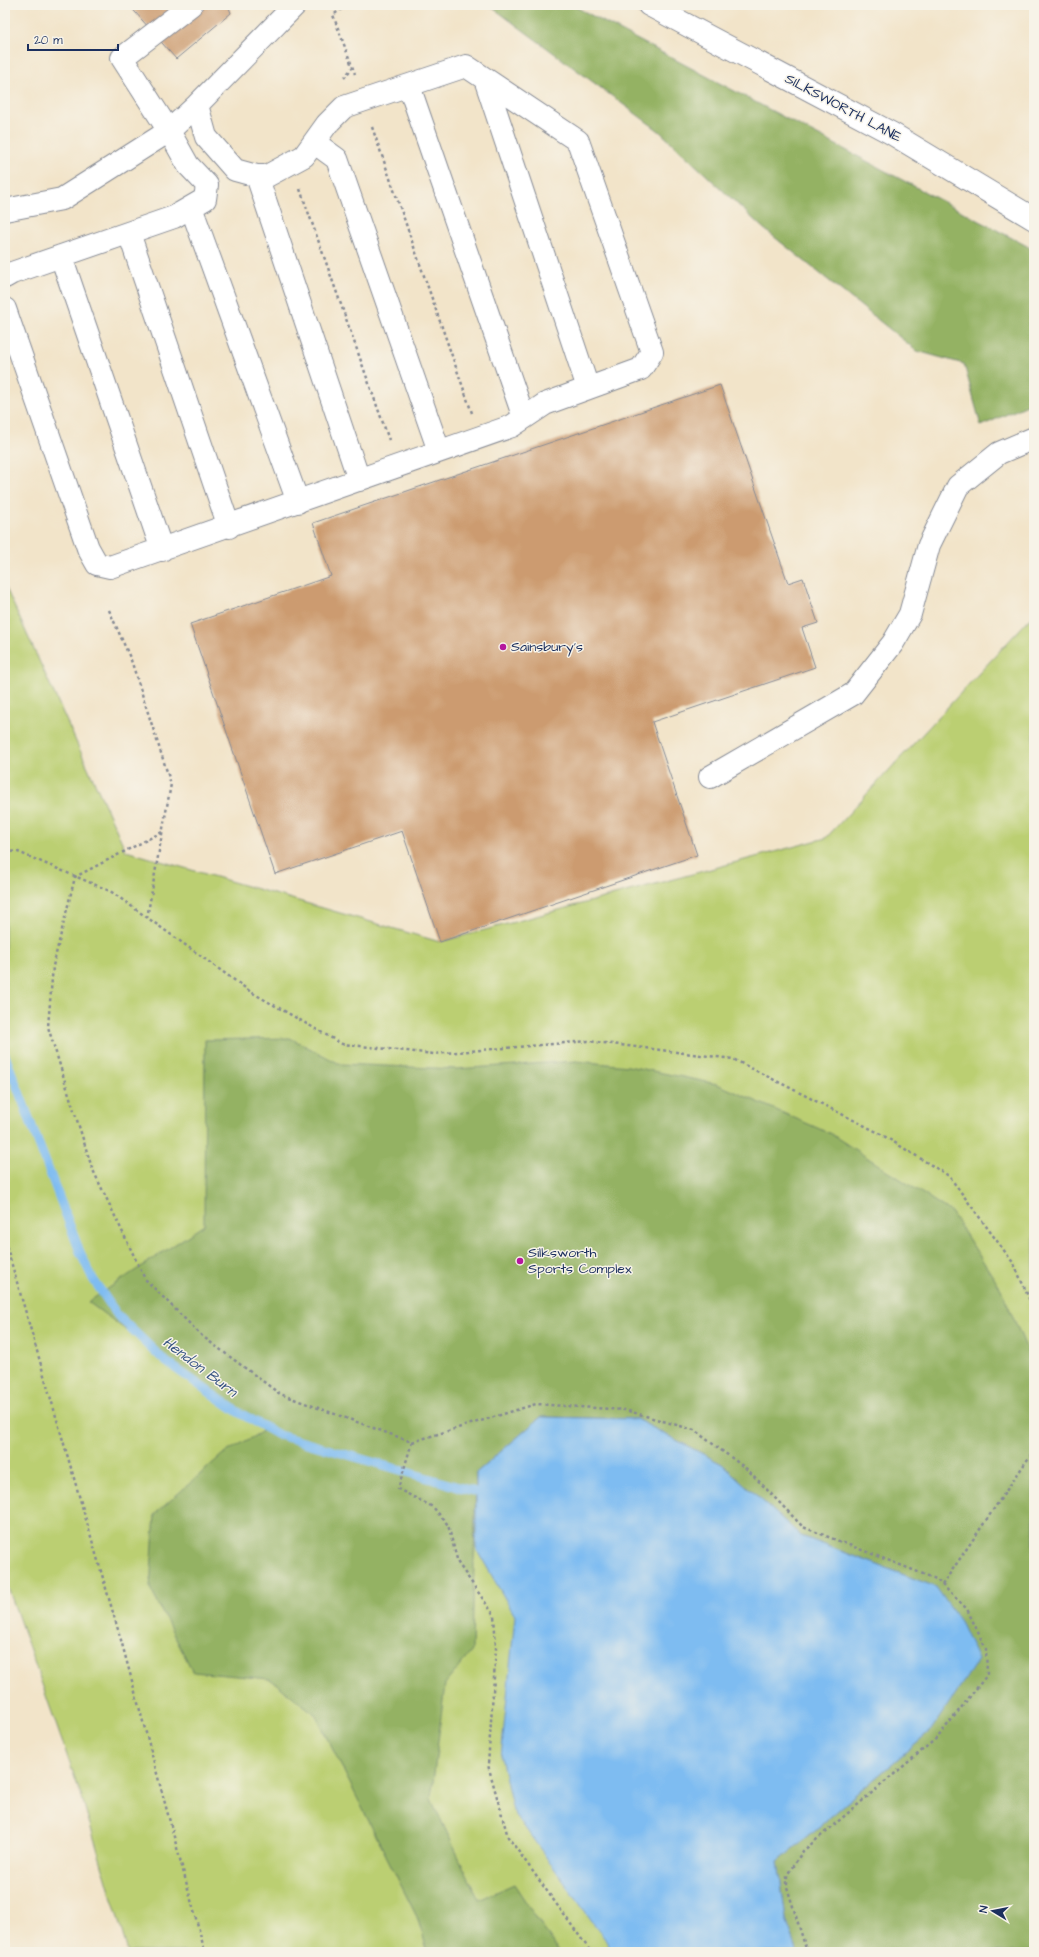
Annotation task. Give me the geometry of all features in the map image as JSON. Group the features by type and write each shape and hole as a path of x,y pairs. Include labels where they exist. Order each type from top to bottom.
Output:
{"street":[{"path":"5,277 12,273 174,217 205,199 207,185 188,165 169,131 122,58 191,5"},
{"name":"SILKSWORTH LANE","path":"649,5 891,133 1034,218"},
{"path":"5,210 62,199 169,131 197,105 292,6"},
{"path":"5,309 88,548 97,564 110,567 229,527 512,426 545,404 641,369 652,352 578,141 466,66 344,107 327,124 304,156 267,176 257,176 235,170 206,137 197,105"},
{"path":"485,78 588,388"},
{"path":"410,86 524,418"},
{"path":"315,142 337,159 439,452"},
{"path":"257,176 359,480"},
{"path":"191,207 298,502"},
{"path":"128,233 229,527"},
{"path":"61,256 162,550"},
{"path":"710,777 853,694 893,642 910,614 929,545 958,486 999,453 1034,438"}],"path":[{"path":"347,5 333,15 357,80"},
{"path":"343,79 352,68"},
{"path":"370,122 480,437"},
{"path":"299,184 399,466"},
{"path":"108,610 131,660 171,784 147,918"},
{"path":"162,832 75,876 52,966 48,1027 92,1168 145,1279 202,1336 280,1394 412,1442 536,1404 625,1410 694,1430 748,1470 803,1527 936,1579 967,1609 986,1649 987,1675 938,1737 803,1851 787,1874 787,1887 807,1952"},
{"path":"5,851 18,852 110,891 251,992 342,1044 434,1054 588,1041 733,1058 879,1133 949,1176 1014,1264 1034,1310"},
{"path":"5,1241 121,1640 205,1952"},
{"path":"412,1442 398,1489 433,1507 448,1525 458,1563 494,1615 496,1648 488,1765 508,1837 591,1952"},
{"path":"942,1585 1034,1450"}],"green space":[{"path":"489,5 572,5 1034,251 1034,402 981,426 964,364 917,351 763,228 659,131"},
{"name":"Silksworth Sports Complex","path":"5,586 126,851 440,942 826,838 1034,614 1034,1952 128,1952 82,1798 5,1579"},
{"path":"290,1038 340,1064 456,1069 576,1061 628,1066 717,1084 831,1134 951,1212 1001,1289 1034,1366 1034,1952 798,1952 786,1920 778,1862 931,1730 936,1587 801,1536 722,1464 636,1419 541,1417 476,1473 472,1651 445,1684 431,1799 479,1900 514,1884 559,1952 428,1952 417,1917 315,1714 270,1679 193,1672 150,1588 155,1514 223,1454 263,1431 88,1302 204,1225 205,1040"}],"water":[{"path":"541,1417 636,1419 722,1464 801,1536 936,1587 961,1623 978,1660 931,1730 778,1862 786,1920 798,1952 612,1952 605,1939 513,1811 501,1757 515,1616 476,1548 476,1473"}],"building":[{"path":"129,5 228,5 231,13 176,59"},
{"name":"Sainsbury's","path":"720,385 788,583 803,578 818,623 802,628 815,667 652,722 697,855 440,942 402,831 275,874 190,624 331,576 313,523"}],"waterway":[{"name":"Hendon Burn","path":"5,1055 80,1252 93,1279 118,1316 165,1361 238,1412 279,1435 476,1492"}],"place":[{"name":"Sainsbury's","path":"503,647"},
{"name":"Silksworth Sports Complex","path":"520,1261"}]}
